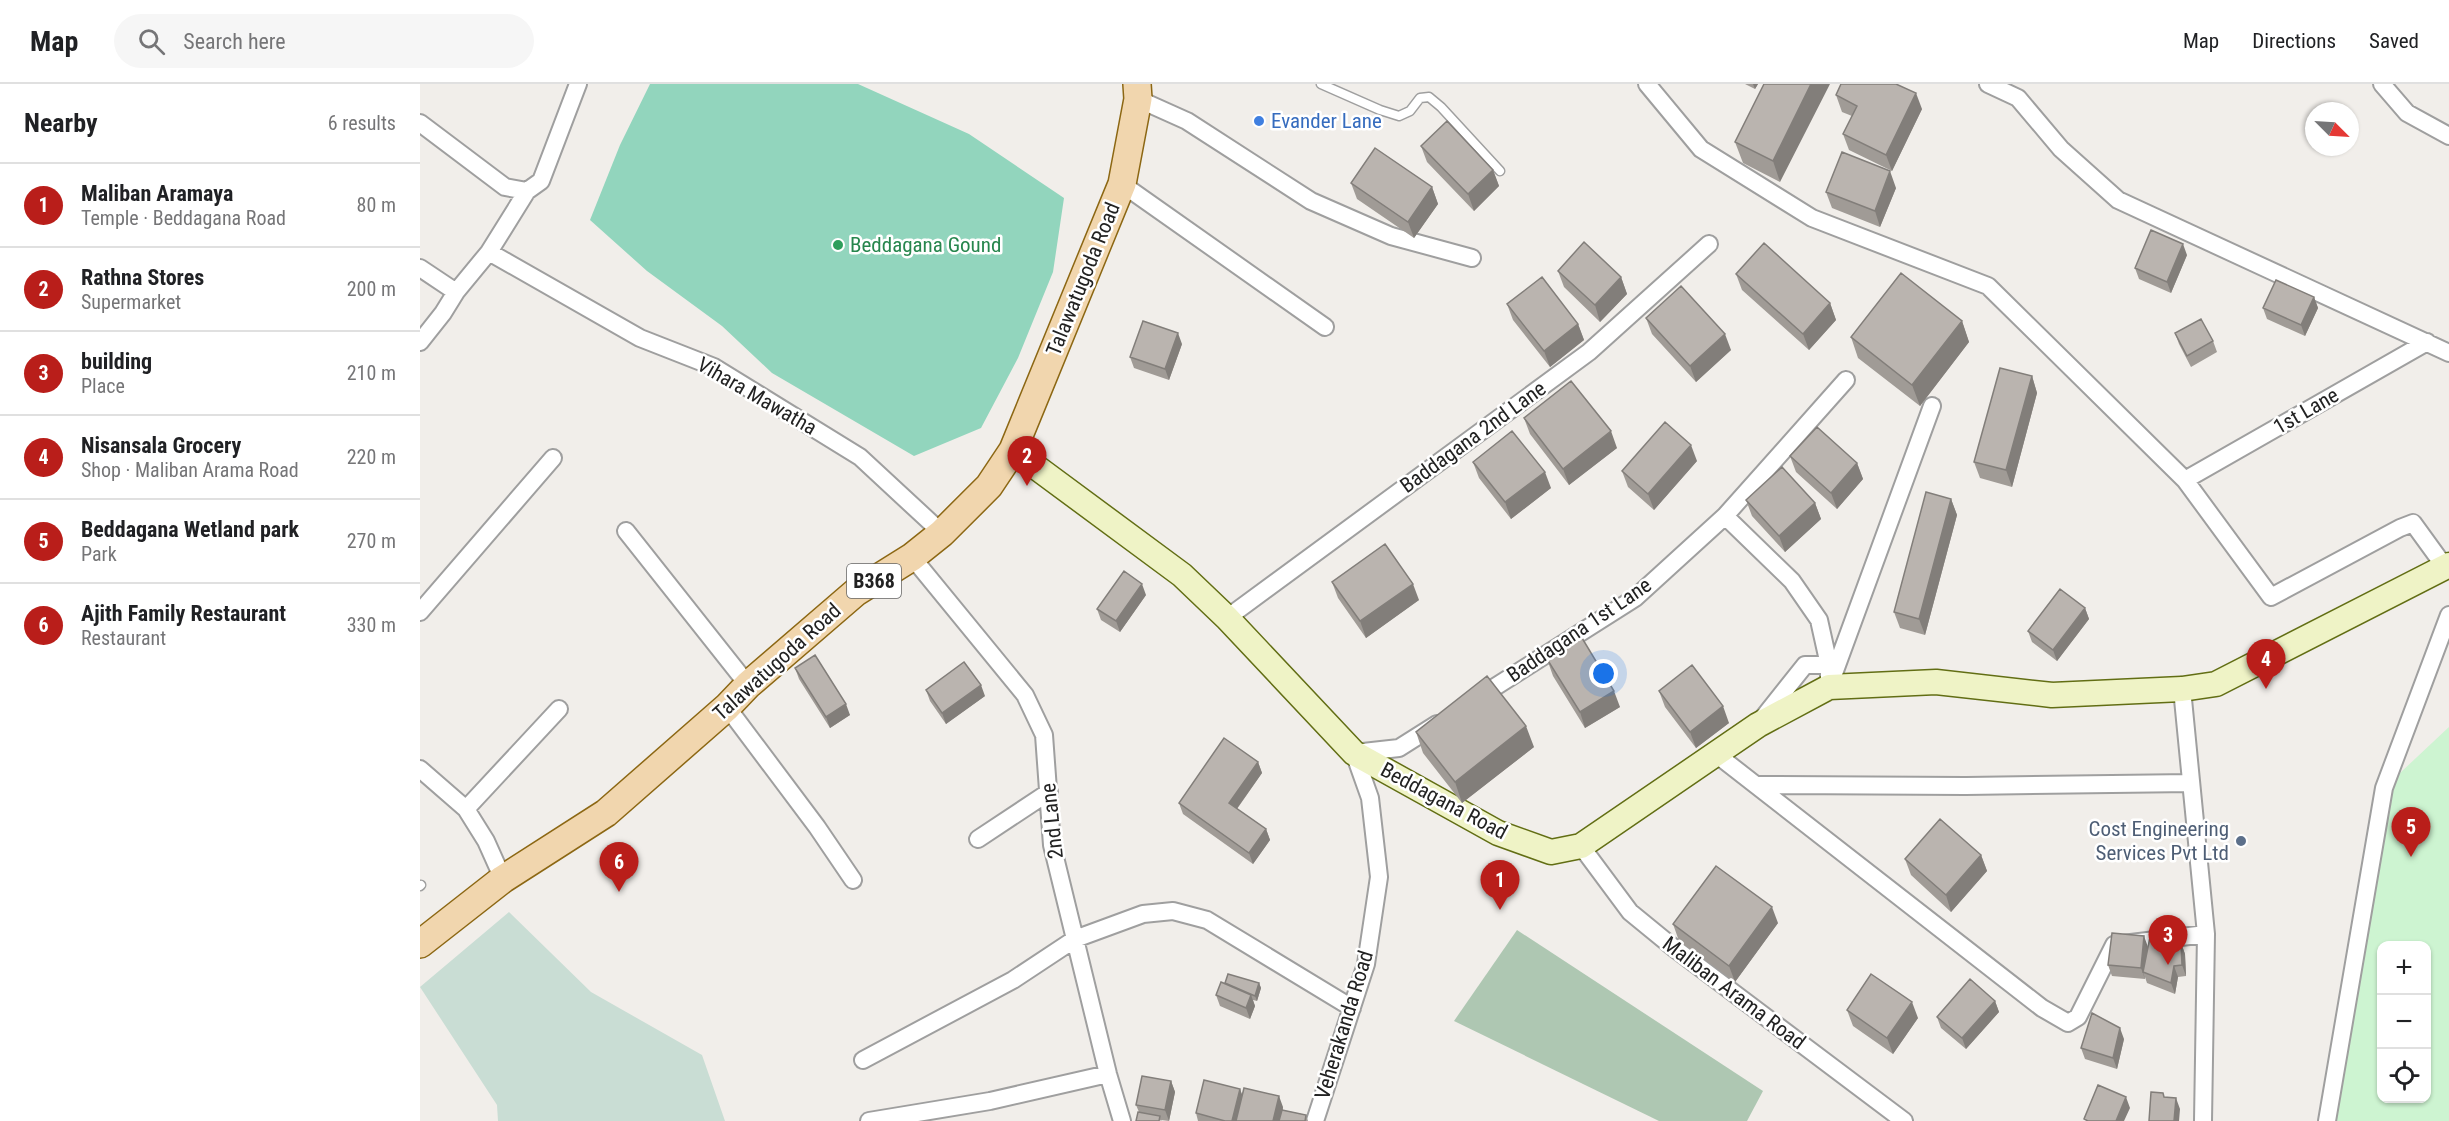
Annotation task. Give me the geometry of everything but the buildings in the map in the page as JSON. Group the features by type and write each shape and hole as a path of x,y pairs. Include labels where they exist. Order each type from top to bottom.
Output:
{"main road":[{"name":"Talawatugoda Road","path":"420,944 503,879 606,813 727,707 748,685 856,592 912,556 942,533 989,486 1013,450 1122,184 1134,88"}],"street":[{"path":"420,342 456,292 489,252 527,191 541,181 578,84"},
{"path":"1647,84 1701,149 1812,218 1988,286 2185,480 2271,597 2400,528 2413,524 2447,566 2216,684 2182,689 2206,934 2203,1121"},
{"path":"1988,84 2018,98 2061,149 2118,200 2449,353"},
{"path":"2382,84 2407,113 2449,136"},
{"path":"1134,88 1311,201 1391,236 1472,258"},
{"path":"420,123 505,187 527,191"},
{"path":"1122,184 1325,327"},
{"name":"Baddagana 2nd Lane","path":"1227,618 1589,352 1709,244"},
{"name":"Vihara Mawatha","path":"489,252 640,338 714,367 860,457 942,533"},
{"path":"420,268 456,292"},
{"name":"1st Lane","path":"2185,480 2427,342"},
{"name":"Baddagana 1st Lane","path":"1354,753 1399,748 1635,598 1725,516 1846,380"},
{"path":"1829,676 1932,406"},
{"name":"Beddagana Road","path":"1013,450 1182,575 1227,618 1354,753 1498,833 1551,852 1581,846 1829,676 1936,682 2052,695 2182,689"},
{"path":"420,612 553,458"},
{"path":"1725,516 1792,580 1819,620 1829,676"},
{"path":"626,531 748,685"},
{"name":"2nd Lane","path":"912,556 1024,695 1044,735 1052,845 1108,1074 1122,1121"},
{"path":"2327,1121 2384,788 2449,615"},
{"path":"727,707 817,827 853,880"},
{"path":"466,809 559,709"},
{"name":"Veherakanda Road","path":"1315,1121 1366,964 1378,877 1370,798 1354,753"},
{"path":"1716,754 2042,1008 2068,1023 2078,1017 2114,945 2206,934"},
{"path":"420,769 466,809 486,841 503,879"},
{"path":"1758,785 1966,786 2191,783"},
{"path":"978,839 1049,792"},
{"name":"Maliban Arama Road","path":"1581,846 1630,912 1674,948 1904,1121"},
{"path":"863,1060 1013,980 1075,939 1143,914 1173,911 1206,920 1352,1008"},
{"path":"869,1121 990,1101 1108,1074"}],"lane":[{"path":"1321,84 1399,116 1410,111 1420,98 1429,97 1500,171"}],"green space":[{"name":"Beddagana Gound","path":"650,84 858,84 969,134 1064,198 1053,272 1018,358 981,428 914,456 772,373 722,326 647,271 590,220 620,145"},
{"path":"2449,727 2449,1121 2327,1121 2384,788"},
{"path":"509,912 591,992 702,1055 725,1121 498,1121 497,1105 420,987"},
{"path":"1517,930 1763,1091 1747,1121 1659,1121 1454,1021"}],"place":[{"name":"Evander Lane","path":"1259,121"},
{"name":"Beddagana Gound","path":"838,245"},
{"name":"Rathna Stores","path":"1027,486"},
{"name":"Nisansala Grocery","path":"2266,689"},
{"name":"Cost Engineering Services Pvt Ltd","path":"2241,841"},
{"name":"Beddagana Wetland park","path":"2411,857"},
{"name":"Ajith Family Restaurant","path":"619,892"},
{"name":"Maliban Aramaya","path":"1500,910"},
{"name":"building","path":"2168,965"}]}
